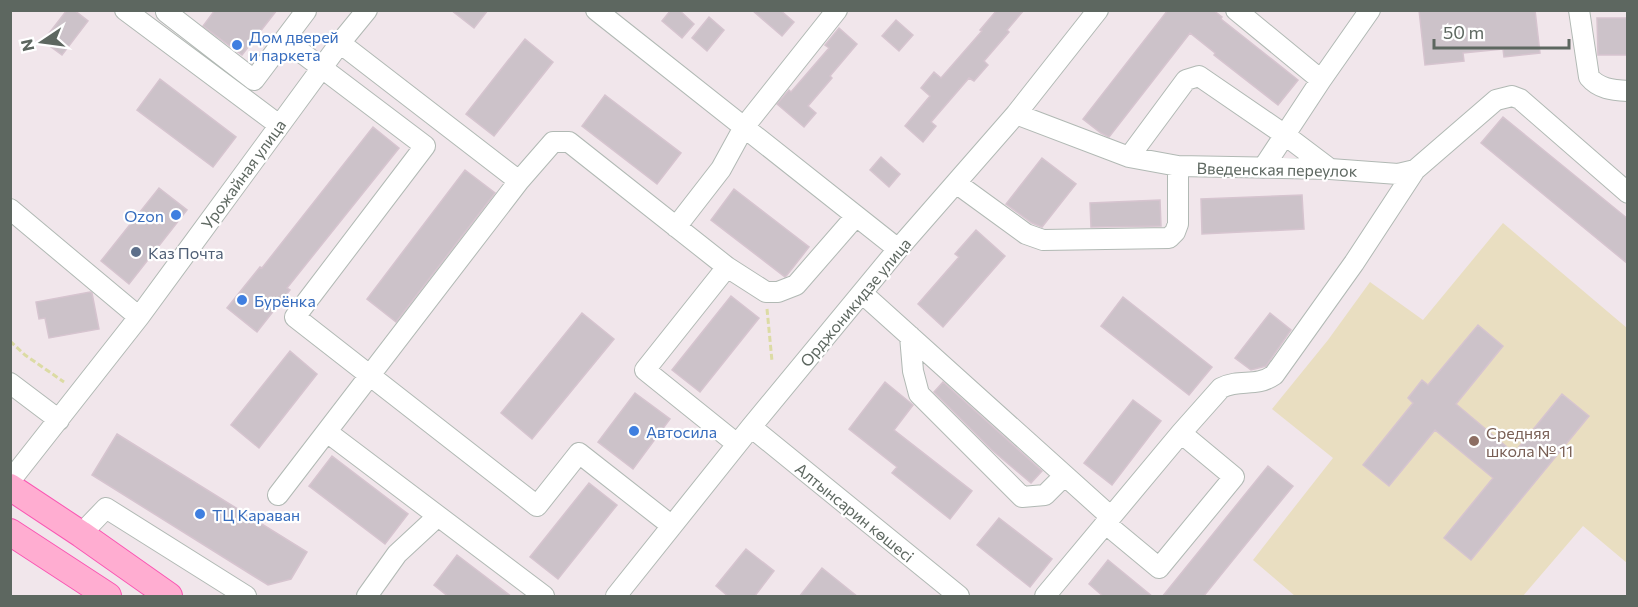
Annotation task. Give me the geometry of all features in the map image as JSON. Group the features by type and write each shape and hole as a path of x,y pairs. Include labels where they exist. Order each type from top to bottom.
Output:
{"main road":[{"path":"10,487 169,597"},
{"path":"10,532 108,597"}],"street":[{"path":"125,10 279,126"},
{"path":"167,10 166,12 254,80 306,11"},
{"name":"Урожайная улица","path":"10,481 140,316 340,43 368,10"},
{"path":"676,227 721,169 744,127 837,10"},
{"name":"Орджоникидзе улица","path":"616,597 737,444 898,249 1016,114 1098,10"},
{"path":"1236,10 1321,80"},
{"path":"1263,168 1370,10"},
{"path":"1579,10 1589,77 1594,83 1606,89 1628,91"},
{"path":"602,12 898,249"},
{"path":"285,40 425,147"},
{"path":"340,43 519,181"},
{"path":"1129,157 1186,80 1199,76 1330,169"},
{"path":"1045,597 1221,388 1229,384 1258,383 1274,375 1354,263 1415,170 1496,100 1512,96 1520,99 1628,193"},
{"name":"Введенская переулок","path":"1016,114 1129,157 1178,166 1330,169 1398,174 1415,170"},
{"path":"447,125 435,142 425,147 295,317 537,506 579,453 672,526"},
{"path":"278,495 519,181 553,142 569,142 727,267 766,292 778,292 796,285 856,216"},
{"path":"956,183 1026,234 1043,240 1169,238 1175,232 1178,224 1178,166"},
{"path":"10,209 140,316"},
{"path":"727,267 645,370 737,444"},
{"path":"862,293 1064,476 1159,568 1234,477 1181,433"},
{"path":"910,336 913,371 919,394 1022,497 1045,495 1064,476"},
{"path":"13,390 59,420"},
{"name":"Алтынсарин көшесі","path":"751,427 952,594"},
{"path":"327,432 544,597"},
{"path":"81,534 106,508 246,597"},
{"path":"367,597 397,554 438,516"}],"path":[{"path":"766,292 772,361"},
{"path":"10,341 25,355 68,384"}],"shaded area":[{"path":"1503,223 1627,328 1627,563 1583,526 1523,596 1295,596 1253,560 1333,458 1272,409 1328,340 1370,282 1423,320"}],"building":[{"path":"67,10 74,10 88,21 62,55 43,41"},
{"name":"Дом дверей и паркета","path":"215,10 277,10 242,55 203,26"},
{"path":"451,10 488,10 474,28"},
{"path":"671,10 679,10 694,24 682,38 662,21"},
{"path":"752,10 780,10 794,22 782,36"},
{"path":"997,10 1024,10 984,61 988,65 974,81 969,78 931,122 936,126 923,142 905,126 930,96 921,88 934,72 941,78"},
{"path":"1168,10 1213,10 1222,17 1221,19 1298,80 1278,105 1214,55 1215,53 1190,33 1109,137 1101,133 1083,119"},
{"path":"1419,10 1535,10 1540,53 1504,57 1503,49 1463,53 1464,61 1425,65"},
{"path":"709,17 724,30 707,51 692,38"},
{"path":"1597,18 1628,18 1628,55 1598,55"},
{"path":"896,20 913,35 899,51 882,36"},
{"path":"839,28 857,44 808,106 816,113 804,127 777,104 789,90 791,92 829,48 825,45"},
{"path":"525,39 553,62 494,136 466,114"},
{"path":"160,79 236,137 213,167 137,110"},
{"path":"605,95 681,153 657,184 582,126"},
{"path":"1503,117 1628,219 1628,264 1481,143"},
{"path":"373,127 399,148 287,288 290,290 257,332 227,308 260,267 262,268"},
{"path":"881,157 900,174 889,187 870,170"},
{"path":"1042,158 1076,184 1042,227 1032,223 1006,204"},
{"path":"465,170 495,193 396,322 367,299"},
{"path":"159,188 187,210 129,284 101,261"},
{"path":"734,189 809,247 785,277 711,220"},
{"path":"1302,195 1304,229 1202,234 1201,199"},
{"path":"1160,200 1161,226 1091,227 1090,203"},
{"path":"976,230 1005,256 943,327 918,304 959,257 955,254"},
{"path":"90,292 99,329 49,338 45,318 39,319 36,302"},
{"path":"731,296 759,318 700,392 672,370"},
{"path":"1123,297 1212,367 1189,395 1101,326"},
{"path":"582,313 614,339 532,439 501,413"},
{"path":"1270,313 1291,330 1266,366 1251,370 1235,358"},
{"name":"Средняя школа № 11","path":"1478,325 1503,346 1456,404 1514,453 1562,394 1589,416 1471,560 1444,538 1493,478 1435,430 1389,486 1363,465 1413,403 1408,398 1422,380 1428,385"},
{"path":"290,351 317,374 259,448 231,425"},
{"path":"885,382 913,405 894,430 972,491 950,519 892,473 897,467 849,429"},
{"path":"943,382 1042,471 1031,483 992,450 934,392"},
{"name":"Автосила","path":"635,393 670,419 633,469 598,442"},
{"path":"1133,400 1161,421 1112,485 1084,463"},
{"name":"ТЦ Караван","path":"117,434 307,552 291,579 268,585 92,475"},
{"path":"332,456 408,514 385,544 309,486"},
{"path":"1268,466 1293,486 1203,597 1162,597"},
{"path":"589,483 617,505 558,579 530,557"},
{"path":"999,518 1052,559 1030,587 977,545"},
{"path":"746,549 774,571 754,597 729,597 716,586"},
{"path":"457,555 512,597 449,597 434,585"},
{"path":"1108,560 1153,597 1104,597 1089,584"},
{"path":"822,568 858,597 799,597"}],"place":[{"name":"Дом дверей и паркета","path":"237,45"},
{"name":"Ozon","path":"176,215"},
{"name":"Каз Почта","path":"136,252"},
{"name":"Бурёнка","path":"242,300"},
{"name":"Автосила","path":"634,431"},
{"name":"Средняя школа № 11","path":"1474,441"},
{"name":"ТЦ Караван","path":"200,514"}]}
